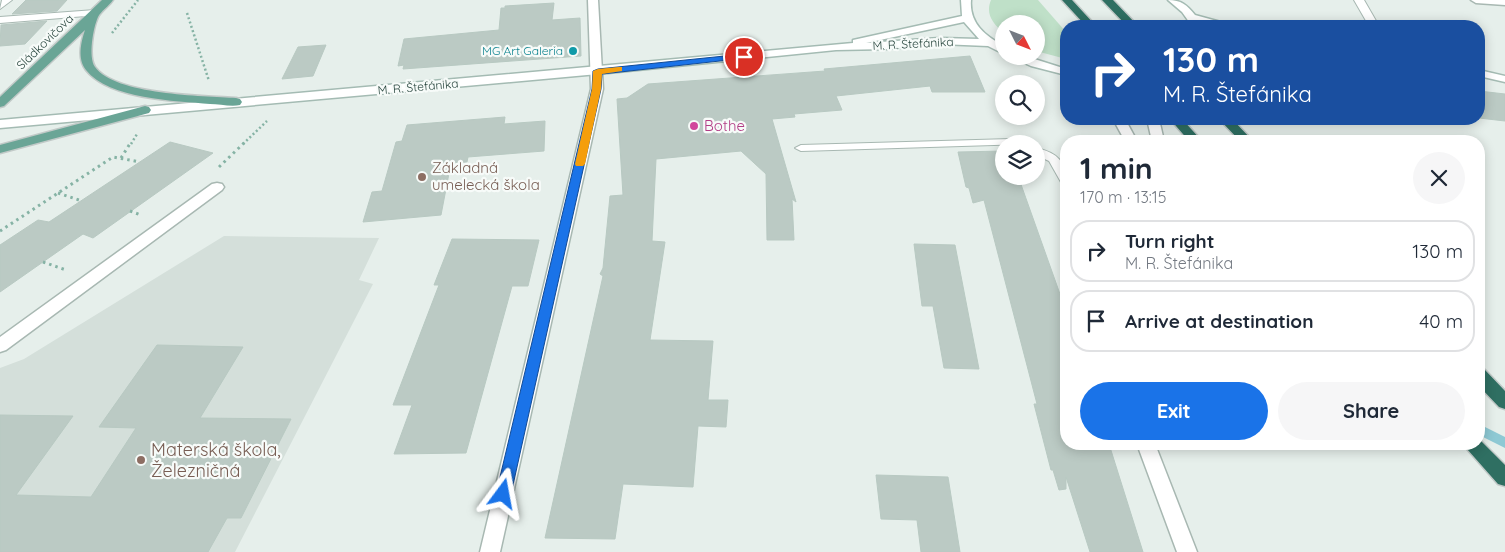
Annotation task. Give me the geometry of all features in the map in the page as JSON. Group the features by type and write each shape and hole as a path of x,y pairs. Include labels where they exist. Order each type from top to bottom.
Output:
{"highway":[{"path":"1067,0 1085,20"},
{"path":"1107,0 1127,20"},
{"path":"1181,125 1191,135"},
{"path":"1231,125 1241,135"},
{"path":"1485,381 1505,402"},
{"path":"1479,450 1505,478"}],"main road":[{"name":"Sládkovičova","path":"0,103 108,0"},
{"path":"490,552 597,89 598,71 594,0"},
{"path":"966,0 965,10 972,26 995,46"},
{"path":"1172,0 1193,20"},
{"path":"1476,0 1505,2"},
{"path":"94,15 86,48 90,67 98,77 137,92 236,102"},
{"name":"M. R. Štefánika","path":"836,47 878,36 967,18"},
{"name":"M. R. Štefánika","path":"0,124 598,71 836,47 887,46 940,41 990,43"},
{"path":"1038,65 1060,70"},
{"path":"1485,72 1505,73"},
{"path":"1485,74 1505,79"},
{"path":"0,149 146,110"},
{"path":"0,346 218,187"},
{"path":"1148,450 1187,552"}],"lane":[{"path":"0,6 7,0"},
{"path":"1359,0 1371,20"},
{"path":"0,20 94,15"},
{"path":"801,148 995,142"},
{"path":"1045,156 1054,159 1060,170"}],"path":[{"path":"111,35 138,0"},
{"path":"187,13 211,86"},
{"path":"218,187 210,176 273,116"},
{"path":"120,158 140,130"},
{"path":"0,230 113,157 140,162"},
{"path":"58,193 82,201"}],"shaded area":[{"name":"Materská škola, Železničná","path":"224,236 379,238 359,280 373,284 235,552 0,552 0,368 24,359"}],"green space":[{"path":"991,0 1038,0 1060,25 1060,57 1045,53 1045,15 995,15 995,24 989,10"}],"building":[{"path":"26,0 67,0 57,11 12,14"},
{"path":"554,3 552,20 580,18 581,56 403,69 404,65 398,66 404,39 499,30 501,8 505,8 505,6"},
{"path":"47,21 25,44 0,46 1,25"},
{"path":"326,45 313,76 282,79 298,47"},
{"path":"970,56 985,92 932,92 930,86 836,96 842,110 794,114 795,117 772,119 796,202 792,199 794,240 767,240 766,174 741,151 656,159 652,241 665,242 650,340 713,341 708,400 728,400 726,427 698,426 693,487 623,484 615,539 545,538 603,276 600,274 603,268 610,196 623,195 617,99 627,98 648,84 825,71 824,69"},
{"path":"1485,92 1505,94 1505,121 1485,119"},
{"name":"Základná umelecká škola","path":"505,117 504,124 545,121 544,151 468,157 467,162 451,163 441,215 363,222 372,192 382,191 396,142 402,141 407,125"},
{"path":"170,142 213,153 93,238 83,234 0,292 0,245 38,220 49,222"},
{"path":"995,151 995,185 1021,185 1060,294 1060,450 1111,450 1143,552 1090,552 1066,477 1066,489 1059,490 1053,470 1051,470 1034,404 1037,404 984,200 973,203 969,188 966,187 958,152"},
{"path":"452,239 539,240 528,286 512,286 466,453 394,454 412,405 393,405 439,285 434,285"},
{"path":"914,244 955,245 979,369 944,368 933,306 922,306"},
{"path":"157,345 243,347 200,418 291,419 241,518 227,518 208,552 0,552 0,415 73,416 16,495 91,497 136,428 99,427"},
{"path":"876,475 948,477 960,552 921,552 917,520 881,519"}],"waterway":[{"path":"1485,432 1505,443"}],"slow traffic":[{"path":"580,164 597,89 598,71 619,69"}],"place":[{"name":"MG Art Galeria","path":"573,51"},
{"name":"Bothe","path":"694,126"},
{"name":"Základná umelecká škola","path":"422,177"},
{"name":"Materská škola, Železničná","path":"141,460"}],"route":[{"path":"503,494 597,89 598,71 744,57"}]}
